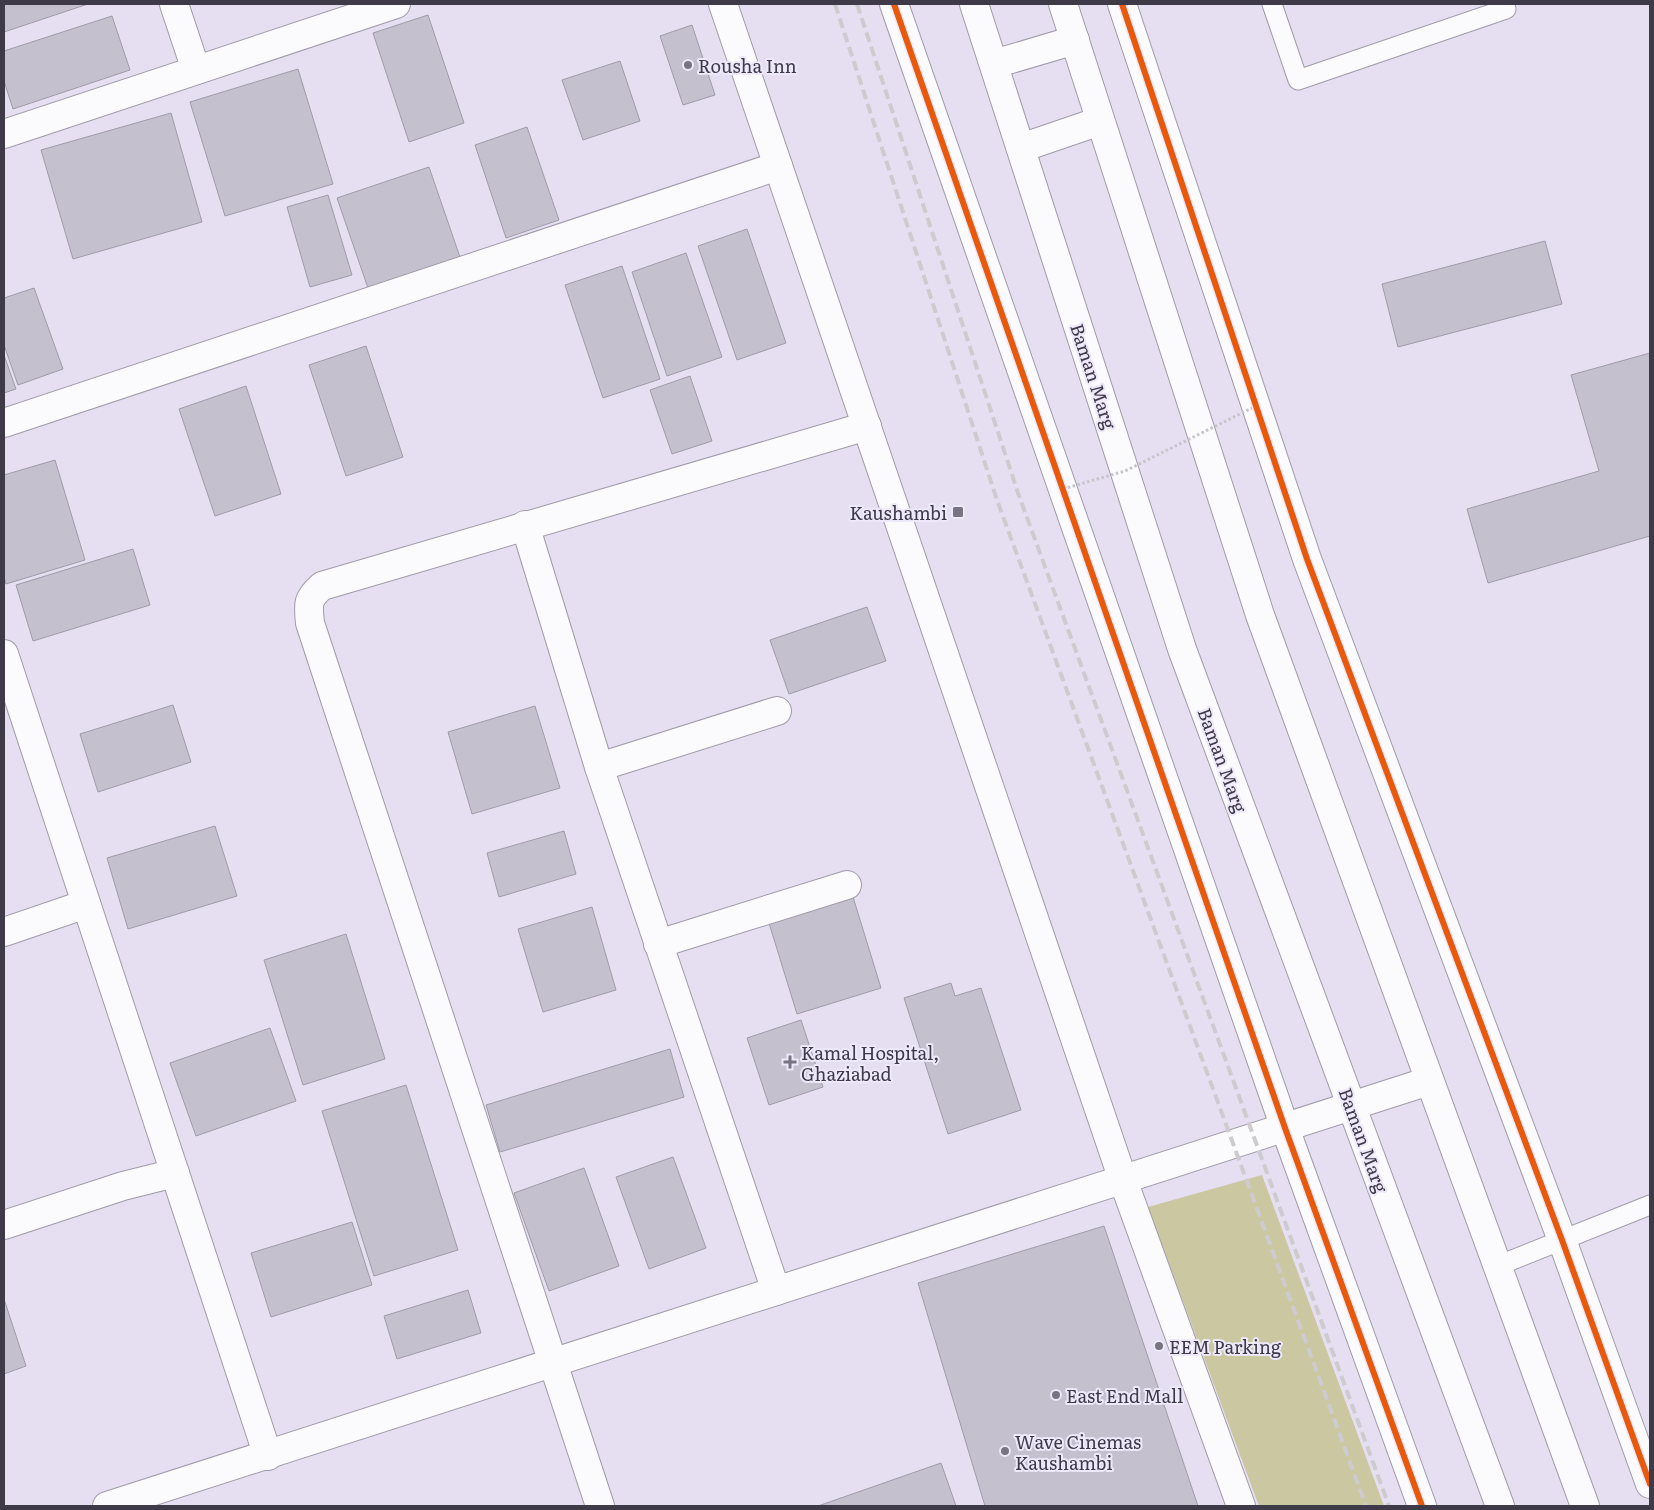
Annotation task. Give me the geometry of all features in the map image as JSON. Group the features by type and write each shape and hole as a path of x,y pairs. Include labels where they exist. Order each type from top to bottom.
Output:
{"street":[{"path":"174,4 196,70"},
{"path":"4,134 396,4"},
{"path":"723,4 1123,1180 1241,1506"},
{"path":"894,4 1285,1128 1422,1506"},
{"name":"Baman Marg","path":"974,4 1182,649 1500,1506"},
{"path":"1063,4 1260,616 1585,1506"},
{"path":"1122,4 1307,559 1562,1240 1650,1484"},
{"path":"994,64 1074,40"},
{"path":"1021,148 1100,121"},
{"path":"4,423 778,166"},
{"path":"600,1506 316,642 308,609 311,595 322,586 867,426"},
{"path":"525,525 599,767 776,1291"},
{"path":"4,656 268,1456"},
{"path":"599,767 776,711"},
{"path":"658,944 848,884"},
{"path":"4,932 86,904"},
{"path":"107,1506 268,1456 1430,1082"},
{"path":"4,1225 123,1186 174,1172"}],"lane":[{"path":"1272,4 1298,80 1506,9 1504,4"},
{"path":"1497,1266 1650,1204"}],"path":[{"path":"1063,489 1124,471 1256,406"}],"shaded area":[{"path":"1262,1175 1384,1506 1259,1506 1148,1207"}],"building":[{"path":"4,4 88,4 4,32"},
{"path":"428,15 464,123 409,142 373,33"},
{"path":"112,16 130,70 13,109 4,81 4,51"},
{"name":"Rousha Inn","path":"692,25 715,95 683,105 660,36"},
{"path":"620,61 640,121 583,140 562,80"},
{"path":"298,69 333,184 225,216 190,102"},
{"path":"171,113 202,222 73,259 41,150"},
{"path":"527,127 559,220 506,238 475,145"},
{"path":"429,167 461,260 369,291 337,198"},
{"path":"328,195 352,275 310,287 287,207"},
{"path":"747,229 786,343 737,360 698,246"},
{"path":"1545,241 1562,304 1398,347 1382,284"},
{"path":"686,253 722,357 667,376 632,272"},
{"path":"622,266 660,379 603,398 565,285"},
{"path":"34,288 63,369 18,385 4,345 4,298"},
{"path":"366,346 403,457 346,476 309,365"},
{"path":"1650,353 1650,536 1488,583 1467,509 1599,471 1571,375"},
{"path":"4,355 16,389 4,393"},
{"path":"690,376 712,441 672,454 650,390"},
{"path":"246,386 281,494 215,516 179,409"},
{"path":"55,460 85,560 6,584 4,577 4,475"},
{"path":"133,549 150,605 33,641 16,585"},
{"path":"867,607 886,661 789,694 770,640"},
{"path":"173,705 191,762 98,792 80,734"},
{"path":"535,706 560,788 472,814 448,732"},
{"path":"215,826 237,896 128,929 107,858"},
{"path":"564,831 576,874 499,897 487,853"},
{"path":"853,897 881,988 797,1014 769,923"},
{"path":"592,907 616,990 543,1012 518,929"},
{"path":"346,934 385,1059 303,1085 264,960"},
{"path":"951,983 955,996 981,988 1021,1110 948,1134 904,998"},
{"path":"801,1020 823,1087 769,1105 747,1038"},
{"path":"270,1028 296,1101 196,1136 170,1063"},
{"path":"670,1049 684,1097 500,1152 486,1105"},
{"path":"406,1085 458,1250 374,1276 322,1111"},
{"path":"673,1157 706,1248 649,1269 616,1177"},
{"path":"584,1168 619,1266 549,1291 514,1193"},
{"path":"352,1222 372,1285 271,1317 251,1253"},
{"name":"East End Mall","path":"1104,1226 1198,1506 985,1506 918,1283"},
{"path":"468,1290 481,1333 397,1359 384,1316"},
{"path":"4,1299 26,1366 4,1374"},
{"path":"941,1463 956,1506 818,1506"}],"railway":[{"path":"835,4 997,500 1366,1506"},
{"path":"857,4 1018,493 1389,1506"}],"cycle path":[{"path":"894,4 1285,1128 1422,1506"},
{"path":"1122,4 1307,559 1562,1240 1650,1484"}],"place":[{"name":"Rousha Inn","path":"688,65"},
{"name":"Kaushambi","path":"958,512"},
{"name":"Kamal Hospital, Ghaziabad","path":"790,1062"},
{"name":"EEM Parking","path":"1159,1346"},
{"name":"East End Mall","path":"1056,1395"},
{"name":"Wave Cinemas Kaushambi","path":"1005,1451"}]}
